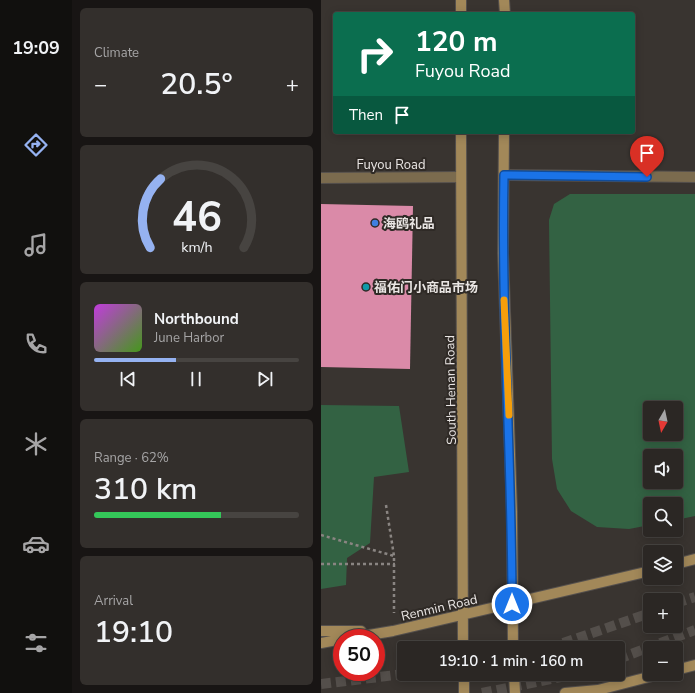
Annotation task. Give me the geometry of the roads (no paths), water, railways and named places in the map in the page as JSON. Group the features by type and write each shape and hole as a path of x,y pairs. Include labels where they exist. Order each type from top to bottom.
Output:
{"main road":[{"path":"461,0 461,12"},
{"path":"504,0 505,12"},
{"name":"South Henan Road","path":"461,134 464,508 463,641"},
{"path":"504,134 503,253 512,512 513,641"},
{"path":"683,563 695,560"},
{"name":"Renmin Road","path":"385,632 643,573"},
{"path":"321,631 393,631"},
{"path":"321,643 333,641"},
{"path":"683,668 695,665"},
{"path":"565,693 598,690 643,678"},
{"path":"464,681 464,693"},
{"path":"514,681 515,693"}],"street":[{"path":"504,175 695,177"},
{"name":"Fuyou Road","path":"321,178 461,177"}],"tunnel":[{"path":"683,601 695,597"},
{"path":"569,641 643,615"},
{"path":"625,656 695,630"},
{"path":"321,684 397,675"},
{"path":"482,693 541,681"}],"place":[{"name":"海鸥礼品","path":"375,223"},
{"name":"福佑门小商品市场","path":"366,287"}]}
